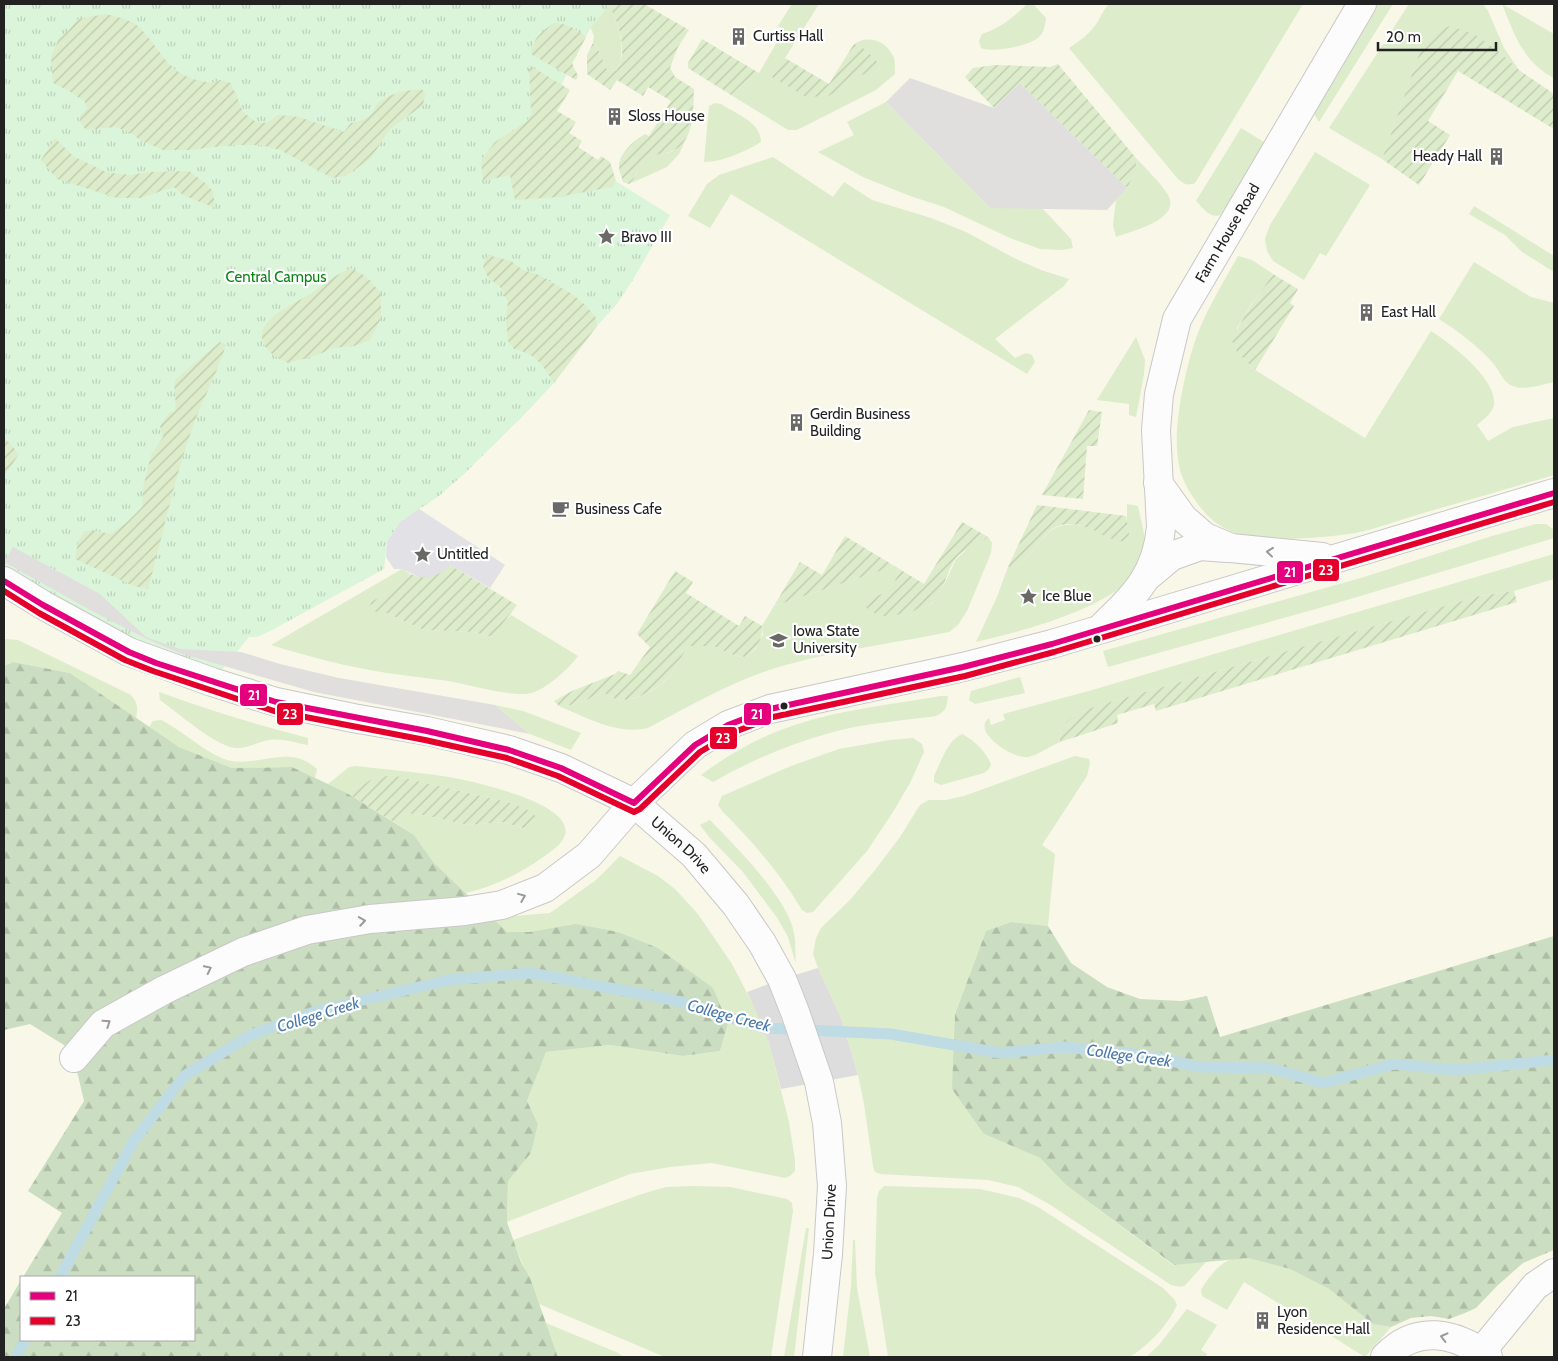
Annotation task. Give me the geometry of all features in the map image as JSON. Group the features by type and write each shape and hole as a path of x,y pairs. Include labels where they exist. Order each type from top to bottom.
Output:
{"street":[{"name":"Farm House Road","path":"1101,629 1136,594 1148,576 1160,539 1162,527 1156,430 1160,394 1177,319 1362,4"},
{"path":"1158,483 1183,518 1206,537 1230,548"},
{"path":"74,1058 103,1024 164,990 243,952 307,930 370,919 502,906 545,888 581,860 607,835 634,803 695,745 728,725 770,709 963,667 1052,644 1554,494"},
{"path":"1148,576 1172,556 1200,546 1336,559"},
{"name":"Union Drive","path":"4,581 43,605 129,652 156,663 276,702 427,731 509,750 562,768 634,803 694,855 741,913 762,943 782,979 819,1082 827,1123 832,1186 828,1254 817,1357"},
{"path":"1385,1357 1394,1348 1411,1338 1437,1335 1460,1341 1484,1355 1535,1286 1554,1273"}],"shaded area":[{"name":"Iowa State University","path":"4,4 1554,4 1554,1357 4,1357"},
{"path":"910,78 994,108 1020,83 1127,188 1107,210 990,208 886,102"},
{"path":"419,509 505,565 490,588 450,565 445,571 429,578 419,577 402,569 394,569 386,557 387,542 400,522"},
{"path":"13,547 100,594 146,637 180,649 241,652 280,664 339,678 495,705 530,734 314,692 179,653 90,610 4,562"}],"green space":[{"name":"Central Campus","path":"4,4 611,4 591,27 537,132 670,215 631,283 616,305 597,326 554,383 521,418 439,496 400,522 387,542 384,569 270,631 257,637 249,637 212,682 4,581"},
{"path":"608,4 614,15 622,49 616,71 607,70 593,43 594,36 583,9"},
{"path":"608,4 644,4 689,30 678,47 670,68 675,77 694,89 692,118 687,136 682,144 675,149 664,154 646,155 629,184 623,182 620,172 619,166 622,156 628,147 645,134 649,136 671,101 648,87 643,96 617,80 610,90 587,74 587,55 593,43 607,70 616,71 622,57 621,35"},
{"path":"792,4 819,4 773,77 843,89 865,49 854,44 866,40 877,41 887,47 894,58 895,66 895,74 876,90 797,130 788,130 731,95 759,73 784,30 778,26"},
{"path":"1027,4 1033,4 1046,18 1045,26 1039,37 1028,43 1011,48 993,50 981,48 979,41 982,34 1006,22"},
{"path":"1109,4 1303,4 1195,183 1186,184 1178,179 1069,48 1091,30"},
{"path":"1378,4 1393,4 1319,122 1314,114"},
{"path":"1409,4 1483,4 1504,48 1519,70 1497,50 1419,54 1382,159 1329,128"},
{"path":"1502,4 1554,34 1554,78 1534,64 1527,55 1516,37"},
{"path":"106,14 125,19 138,26 173,68 190,78 207,82 220,80 231,83 243,112 256,122 267,123 278,115 299,117 344,132 351,123 368,117 378,103 394,94 412,90 423,90 425,95 423,105 389,130 371,158 346,176 332,178 280,150 261,145 231,145 189,150 163,150 140,140 129,132 115,127 86,130 80,122 81,114 87,109 85,102 53,83 51,57 59,38 78,19"},
{"path":"554,23 571,27 586,37 572,63 578,76 576,80 531,54 538,36"},
{"path":"1450,26 1474,34 1497,50 1519,70 1554,94 1554,129 1458,71 1428,121 1450,135 1419,185 1382,159 1419,54 1433,33"},
{"path":"702,39 759,73 731,95 688,68 688,63"},
{"path":"854,44 865,49 878,63 876,72 850,77 843,89 828,96 806,97 772,77 785,58 829,84"},
{"path":"1058,64 1136,158 1136,172 1127,188 1020,83 994,108 965,77 973,68 995,65 1050,67"},
{"path":"529,65 570,90 557,111 576,122 569,133 582,141 578,147 598,160 601,156 610,162 616,181 612,187 558,197 515,200 510,175 483,181 481,160 495,142 526,122 531,114"},
{"path":"886,102 990,208 1042,208 1071,239 1073,248 1062,250 1040,249 1010,238 944,207 863,177 818,152 854,135 847,122"},
{"path":"715,103 721,104 747,119 757,129 761,142 726,158 704,162 709,106"},
{"path":"1241,128 1264,142 1237,191 1220,215 1216,216 1207,212 1196,201"},
{"path":"687,137 679,154 667,167 629,184 646,155 673,151"},
{"path":"55,138 73,156 106,172 132,175 147,172 189,171 213,191 215,208 183,195 174,187 140,198 117,198 57,179 41,160"},
{"path":"1315,152 1370,185 1326,256 1320,253 1304,280 1273,261 1267,251 1265,239 1270,225"},
{"path":"773,157 833,197 844,182 872,200 931,218 966,232 1014,258 1041,270 1069,279 1064,286 995,339 1015,358 1026,353 1032,355 1035,362 1027,374 731,194 710,228 688,216 707,184 719,175"},
{"path":"1136,158 1163,188 1169,197 1170,205 1167,212 1161,218 1142,228 1116,237 1113,225 1116,200 1127,188 1136,172"},
{"path":"1474,206 1554,256 1554,272 1522,252 1505,235 1469,214"},
{"path":"488,255 511,261 523,270 539,275 572,294 595,316 597,326 554,383 538,361 528,354 514,349 508,341 506,319 508,302 501,288 488,277 483,267"},
{"path":"1238,256 1252,260 1273,274 1237,328 1237,352 1255,370 1365,438 1431,331 1471,363 1488,384 1493,394 1494,404 1488,416 1477,425 1488,441 1513,427 1554,418 1554,475 1371,529 1343,535 1294,539 1260,538 1235,533 1218,524 1199,505 1188,489 1180,470 1177,441 1179,408 1185,376 1197,335 1213,300"},
{"path":"1474,262 1531,297 1554,303 1554,382 1525,388 1516,387 1508,383 1481,351 1439,319"},
{"path":"351,268 365,276 381,293 381,318 370,340 358,345 334,348 288,363 270,352 263,341 262,333 272,318 338,274"},
{"path":"1273,274 1298,289 1290,303 1294,306 1255,370 1237,352 1232,341 1245,314"},
{"path":"1136,337 1145,360 1136,417 1129,415 1129,404 1097,400"},
{"path":"220,342 226,344 186,446 148,589 134,586 75,559 78,542 84,531 110,534 126,523 142,507 143,488 151,455 163,437 160,426 169,413 175,411 175,380"},
{"path":"1089,410 1102,412 1097,446 1087,446 1083,499 1042,495"},
{"path":"4,437 19,454 4,477"},
{"path":"1127,504 1138,506 1145,542 1142,563 1128,582 1110,595 1074,613 1014,633 976,642 997,597 1008,567 1017,566 1025,560 1045,536 1053,529 1063,525 1086,527 1112,539 1127,525"},
{"path":"1037,505 1126,516 1129,534 1128,541 1114,540 1081,526 1061,525 1046,534 1023,562 1016,566 1008,567"},
{"path":"962,522 988,537 956,558 940,593 932,603 923,608 902,614 884,616 876,614 864,605 869,597 880,595 890,588 898,574 895,566 924,584"},
{"path":"1536,524 1546,524 1553,529 1554,538 1330,605 1108,667 1103,651 1364,577"},
{"path":"845,536 895,566 774,606 800,562 822,575"},
{"path":"988,537 992,543 991,553 967,611 958,625 949,632 829,654 781,666 702,699 648,728 636,730 613,727 559,706 576,704 602,692 623,700 648,693 669,678 690,646 713,646 736,656 746,657 755,650 763,635 762,626 774,606 895,566 898,574 890,588 880,595 869,597 885,616 914,611 932,604 946,581 956,559 971,546 982,542"},
{"path":"1554,554 1554,579 1514,591 1479,596 1096,706 1070,718 1063,727 1060,742 1032,756 1013,754 989,737 985,730 985,723 989,718 991,725 1005,720 1003,714 1089,691"},
{"path":"450,565 517,605 493,637 473,632 424,630 384,612 370,610 371,602 395,588 410,574 419,577"},
{"path":"402,569 410,574 395,588 371,602 377,612 384,612 424,630 473,632 493,637 511,615 578,656 563,672 543,688 531,693 514,694 448,681 358,668 271,645"},
{"path":"675,571 693,582 686,593 739,626 745,616 762,626 759,644 753,651 746,657 736,656 713,646 690,646 669,677 648,693 623,700 602,692 576,704 559,706 554,701 572,691 615,674 618,671 630,675 650,647 637,634"},
{"path":"1514,591 1517,602 1156,711 1154,704 1117,715 1118,723 1060,742 1063,727 1070,718 1096,706 1479,596"},
{"path":"4,640 18,640 131,695 137,706 136,718 70,673 13,662 4,666"},
{"path":"13,662 70,673 179,747 232,768 292,767 347,793 414,835 434,863 507,932 530,932 576,924 618,932 658,948 713,988 728,1024 720,1051 683,1056 610,1045 546,1052 527,1101 538,1124 531,1153 508,1181 507,1222 521,1262 530,1278 558,1357 4,1357 4,1309 20,1282 20,1341 195,1341 195,1276 24,1276 62,1213 28,1191 84,1101 72,1050 30,1024 4,1030 4,666"},
{"path":"1020,677 1025,693 975,704 969,700 971,691"},
{"path":"159,692 233,717 308,738 308,745 274,740 244,747 235,748 227,746 196,728 160,700"},
{"path":"948,696 947,703 944,710 936,716 856,727 815,737 770,754 713,782 701,775 743,748 766,736 807,721 845,712"},
{"path":"495,705 523,711 581,733 571,750 530,734"},
{"path":"161,720 205,749 223,758 243,762 286,757 296,758 307,762 317,769 315,778 292,767 232,768 179,747 149,727 153,721"},
{"path":"962,734 983,751 991,764 989,769 984,773 941,785 934,782 934,776 945,752 952,742"},
{"path":"913,738 922,744 924,752 910,783 867,851 813,912 807,913 802,910 765,858 718,805 722,796 791,766 839,749"},
{"path":"1075,756 1089,759 1087,776 1042,845 1055,854 1048,926 1011,922 986,931 955,1014 984,1134 1040,1158 1066,1185 1173,1265 1207,1261 1184,1286 1171,1285 1049,1204 1018,1187 988,1180 880,1174 875,1172 858,1075 842,1020 813,954 816,938 821,928 850,900 875,870 900,837 920,805 929,800 946,800 964,796"},
{"path":"356,766 447,777 477,783 523,797 555,814 564,824 565,836 554,849 523,870 489,886 466,893 434,863 414,835 394,822 404,813 423,815 468,825 503,822 527,829 511,803 392,775 374,778 347,793 328,784 349,767"},
{"path":"392,775 511,803 528,810 537,817 527,829 503,822 468,825 423,815 404,813 394,822 347,793 374,778"},
{"path":"710,820 759,873 782,904 790,919 794,933 796,964 788,937 778,919 743,872 700,825"},
{"path":"620,856 658,876 675,889 698,914 732,964 762,1022 769,1043 789,1122 795,1171 785,1178 712,1163 670,1167 630,1174 507,1222 508,1181 531,1153 538,1124 527,1101 546,1052 610,1045 683,1056 720,1051 728,1024 530,932 507,933 492,918 550,913 596,880"},
{"path":"1011,922 1048,926 1071,963 1107,987 1140,999 1182,1001 1207,996 1220,1037 1554,936 1554,1250 1523,1263 1476,1308 1449,1319 1431,1316 1411,1318 1391,1327 1373,1324 1329,1289 1290,1269 1248,1258 1174,1265 1066,1185 1040,1158 984,1134 952,1089 955,1014 986,931"},
{"path":"884,1186 980,1189 1019,1198 1038,1207 1163,1288 1177,1305 1168,1321 1157,1334 1130,1357 888,1357 875,1273 877,1198 879,1191"},
{"path":"666,1187 730,1187 787,1199 792,1203 793,1211 771,1357 665,1357 539,1304 513,1240 642,1194"},
{"path":"806,1228 809,1228 794,1357 784,1357"},
{"path":"853,1240 855,1240 857,1288 870,1357 843,1357 851,1286"},
{"path":"1248,1258 1290,1269 1329,1289 1373,1324 1391,1327 1365,1357 1244,1282 1227,1310 1202,1296 1201,1290 1214,1272 1223,1264 1232,1259"},
{"path":"1187,1309 1217,1325 1201,1350 1207,1354 1205,1357 1146,1357 1159,1345"},
{"path":"546,1323 616,1352 624,1357 558,1357"}],"pier":[{"path":"818,968 842,1020 858,1075 781,1089 769,1043 747,992"}],"waterway":[{"name":"College Creek","path":"61,1276 133,1142 184,1076 251,1035 320,1010 449,980 531,973 673,1000 765,1028 891,1034 1000,1053 1065,1047 1143,1055 1200,1067 1270,1068 1323,1083 1394,1064 1456,1070 1554,1060"},
{"name":"College Creek","path":"16,1357 24,1341"}],"transit line":[{"name":"21","path":"4,581 43,605 129,652 156,663 276,702 427,731 509,750 561,768 634,803 695,745 728,725 770,709 963,667 1052,644 1554,493"},
{"name":"23","path":"4,591 39,613 125,660 153,671 274,711 507,758 558,776 634,812 640,809 700,752 732,733 773,717 965,676 1054,652 1554,502"}],"place":[{"name":"Curtiss Hall","path":"739,36"},
{"name":"Sloss House","path":"614,116"},
{"name":"Heady Hall","path":"1496,156"},
{"name":"Bravo III","path":"607,237"},
{"name":"East Hall","path":"1367,312"},
{"name":"Gerdin Business Building","path":"796,423"},
{"name":"Business Cafe","path":"561,509"},
{"name":"Untitled","path":"423,554"},
{"name":"Ice Blue","path":"1028,596"},
{"name":"Iowa State University","path":"779,640"},
{"name":"Lyon Residence Hall","path":"1263,1321"}]}
